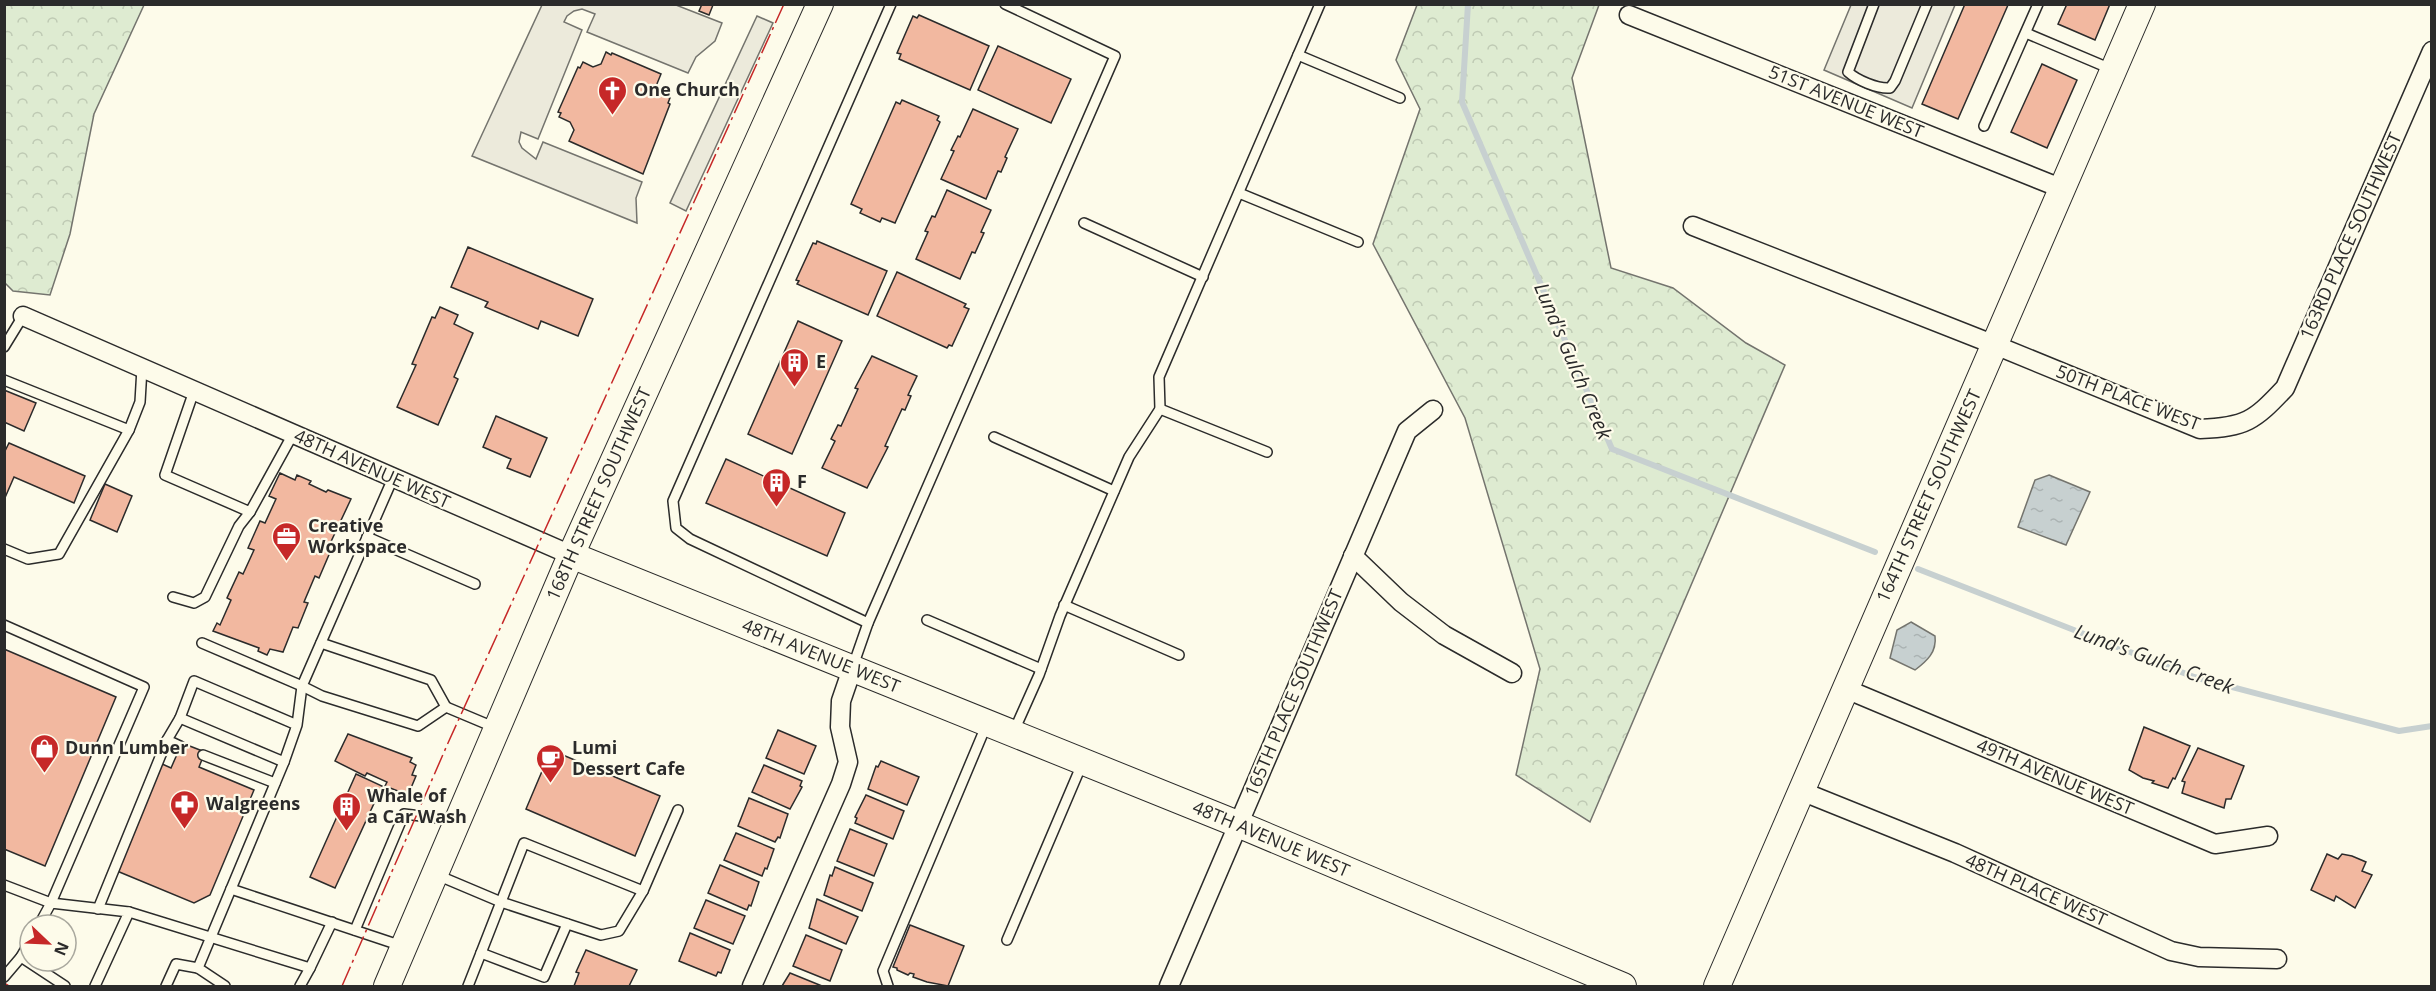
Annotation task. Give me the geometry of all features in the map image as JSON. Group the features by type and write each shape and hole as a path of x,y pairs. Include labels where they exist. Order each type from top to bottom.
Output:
{"street":[{"name":"168TH STREET SOUTHWEST","path":"387,987 571,555 820,4"},
{"name":"164TH STREET SOUTHWEST","path":"1717,987 2142,4"},
{"name":"51ST AVENUE WEST","path":"1629,15 2063,189"},
{"name":"163RD PLACE SOUTHWEST","path":"2261,413 2285,388 2432,51"},
{"name":"50TH PLACE WEST","path":"1693,226 2200,429 2233,427 2261,413"},
{"name":"48TH AVENUE WEST","path":"23,316 571,555 1240,825 1596,981 1623,987"},
{"name":"165TH PLACE SOUTHWEST","path":"1169,987 1407,431 1433,410"},
{"path":"1353,556 1401,602 1444,635 1512,674"},
{"path":"752,987 841,784 848,762 840,727 842,701 852,669"},
{"name":"49TH AVENUE WEST","path":"1845,688 2215,844 2268,836"},
{"name":"48TH PLACE WEST","path":"1801,791 1955,853 2171,951 2199,957 2277,959"}],"lane":[{"path":"868,623 690,538 676,528 673,501 891,4"},
{"path":"852,669 868,623 1115,56 1005,4"},
{"path":"1013,734 1041,669 1064,605 1129,457 1160,410 1160,377 1320,4"},
{"path":"1874,4 1848,72 1883,88 1890,88 1894,81 1928,4"},
{"path":"1984,126 2038,4"},
{"path":"2026,33 2113,70"},
{"path":"1298,54 1400,98"},
{"path":"1239,193 1358,242"},
{"path":"1084,223 1203,277"},
{"path":"4,347 23,316"},
{"path":"4,549 28,559 59,554 129,430 140,402 142,368"},
{"path":"4,380 129,430"},
{"path":"195,391 165,476 249,512"},
{"path":"1160,410 1267,452"},
{"path":"173,597 194,603 205,597 239,526 293,434"},
{"path":"994,437 1114,491"},
{"path":"198,968 284,762 297,725 302,687 393,478"},
{"path":"367,537 475,584"},
{"path":"1064,605 1179,656"},
{"path":"927,620 1041,669"},
{"path":"4,625 144,687 46,913"},
{"path":"202,643 322,696 418,726 446,707"},
{"path":"321,643 431,680 446,707 497,729"},
{"path":"98,909 167,740 180,718 194,681 297,725"},
{"path":"180,718 284,762"},
{"path":"888,987 883,971 987,723"},
{"path":"167,740 180,746"},
{"path":"204,755 275,783"},
{"path":"1007,940 1083,762"},
{"path":"435,874 501,902 601,935 618,931 643,891 678,810"},
{"path":"355,930 404,814 457,821"},
{"path":"468,987 524,843 643,891"},
{"path":"4,885 51,903 129,912 310,968"},
{"path":"231,889 404,947"},
{"path":"95,987 129,912"},
{"path":"300,987 332,922"},
{"path":"481,953 544,977 567,924"},
{"path":"4,977 18,961"},
{"path":"166,987 176,964 198,968 225,987"},
{"path":"44,973 65,987"}],"green space":[{"path":"4,5 144,5 94,114 70,234 50,295 13,291 5,283"},
{"path":"1417,5 1599,5 1572,78 1611,268 1673,288 1746,343 1785,365 1590,822 1516,775 1540,669 1465,418 1373,244 1420,109 1396,60"}],"shaded area":[{"path":"542,5 676,5 722,23 715,41 696,57 688,73 587,32 595,14 582,9 574,11 567,16 564,22 582,30 538,139 521,132 519,142 522,148 536,159 543,142 642,182 636,198 637,223 472,156"},
{"path":"1851,5 1955,5 1912,108 1824,70"},
{"path":"757,16 773,23 686,211 670,203"}],"water":[{"path":"2049,475 2090,492 2066,545 2018,527 2035,480"},
{"path":"1911,622 1935,636 1930,656 1915,670 1890,658 1897,630"}],"building":[{"path":"702,4 713,5 709,15 699,11"},
{"path":"1965,4 2008,5 1958,119 1922,104"},
{"path":"2067,4 2110,4 2095,40 2058,24"},
{"path":"919,15 989,46 970,90 899,59 901,54 897,53 913,16 917,18"},
{"path":"998,46 1071,79 1051,123 978,90"},
{"name":"One Church","path":"606,52 661,74 654,91 670,98 668,103 670,104 643,174 569,141 574,130 570,122 559,117 561,113 558,112 578,67 580,68 583,62 593,67 601,64"},
{"path":"2042,64 2077,80 2047,148 2011,132"},
{"path":"902,100 939,116 937,120 940,122 895,223 882,218 880,222 860,213 862,209 851,204 896,102 900,104"},
{"path":"973,109 1018,129 1001,172 998,171 986,199 941,179 954,151 951,150"},
{"path":"947,190 991,210 981,232 984,233 975,253 972,252 960,279 916,259 928,232 925,231 932,216 935,217"},
{"path":"817,241 887,271 868,315 797,284 799,281 796,280 813,243 816,244"},
{"path":"468,247 593,299 578,336 541,321 538,329 485,307 488,302 451,287"},
{"path":"897,272 966,304 964,307 969,309 952,346 949,345 947,348 877,316"},
{"path":"440,307 458,315 454,324 473,333 454,377 458,379 438,425 397,407 416,365 412,364 432,317 435,318"},
{"name":"E","path":"798,321 842,341 792,454 748,434"},
{"path":"872,356 917,376 908,395 911,396 905,410 902,409 885,446 888,447 867,488 822,468 835,441 831,439 838,425 841,426 858,389 855,388"},
{"path":"4,390 36,403 24,431 4,422"},
{"path":"496,416 547,438 530,477 507,468 511,459 483,447"},
{"path":"9,443 85,476 74,503 14,477 4,500 4,453"},
{"name":"F","path":"726,459 845,513 827,556 706,503"},
{"name":"Creative Workspace","path":"280,473 295,480 297,475 311,481 309,484 326,492 328,490 351,499 328,548 331,550 319,578 315,576 304,602 308,603 298,628 293,627 283,652 270,649 267,655 258,651 259,648 213,631 217,623 220,625 231,600 227,598 239,572 243,574 254,550 248,548 260,521 265,523 276,499 269,496"},
{"path":"105,484 132,496 117,532 90,520"},
{"name":"Dunn Lumber","path":"4,649 116,697 45,866 4,849"},
{"path":"2144,727 2190,746 2175,779 2173,778 2168,788 2152,783 2154,781 2129,770"},
{"path":"778,730 816,746 804,774 766,758"},
{"path":"348,734 412,758 410,762 416,765 412,775 416,776 408,795 385,786 387,782 367,773 365,776 335,761"},
{"name":"Walgreens","path":"182,743 205,752 199,767 254,790 210,895 194,903 117,871 160,763 171,768"},
{"path":"2198,748 2244,766 2231,799 2226,799 2224,808 2182,793 2185,782 2182,781"},
{"path":"551,750 660,796 635,856 526,809"},
{"path":"881,761 919,777 907,805 868,789 876,766 878,767"},
{"path":"764,765 802,781 800,786 802,787 790,809 752,792"},
{"name":"Whale of a Car Wash","path":"356,774 382,786 335,888 310,877"},
{"path":"866,795 904,811 893,839 855,823 857,818 855,817"},
{"path":"749,798 788,814 780,838 778,837 775,842 738,826"},
{"path":"850,829 887,844 874,876 837,861"},
{"path":"736,833 774,849 762,876 724,860"},
{"path":"2327,854 2338,859 2342,854 2352,856 2366,862 2362,871 2372,875 2355,908 2336,896 2334,901 2311,890"},
{"path":"720,865 759,882 751,906 749,905 747,910 708,893"},
{"path":"835,867 873,883 862,911 824,895"},
{"path":"817,899 858,917 846,944 809,928"},
{"path":"706,900 745,916 733,944 694,928"},
{"path":"910,925 964,946 948,986 927,982 913,977 914,974 908,975 893,967"},
{"path":"690,933 730,950 721,973 718,972 716,976 679,961"},
{"path":"806,935 842,950 830,981 793,966"},
{"path":"586,950 637,970 629,986 574,986 579,973 576,972"},
{"path":"790,973 822,986 782,986"}],"waterway":[{"name":"Lund's Gulch Creek","path":"1468,4 1462,102 1612,449 1875,552"},
{"name":"Lund's Gulch Creek","path":"1918,569 2194,677 2399,731 2432,726"}],"power":[{"path":"342,986 448,743 784,4"},
{"path":"4,983 9,986"}],"place":[{"name":"One Church","path":"613,116"},
{"name":"E","path":"795,388"},
{"name":"F","path":"776,508"},
{"name":"Creative Workspace","path":"287,562"},
{"name":"Dunn Lumber","path":"44,774"},
{"name":"Lumi Dessert Cafe","path":"551,784"},
{"name":"Walgreens","path":"185,830"},
{"name":"Whale of a Car Wash","path":"346,832"}]}
